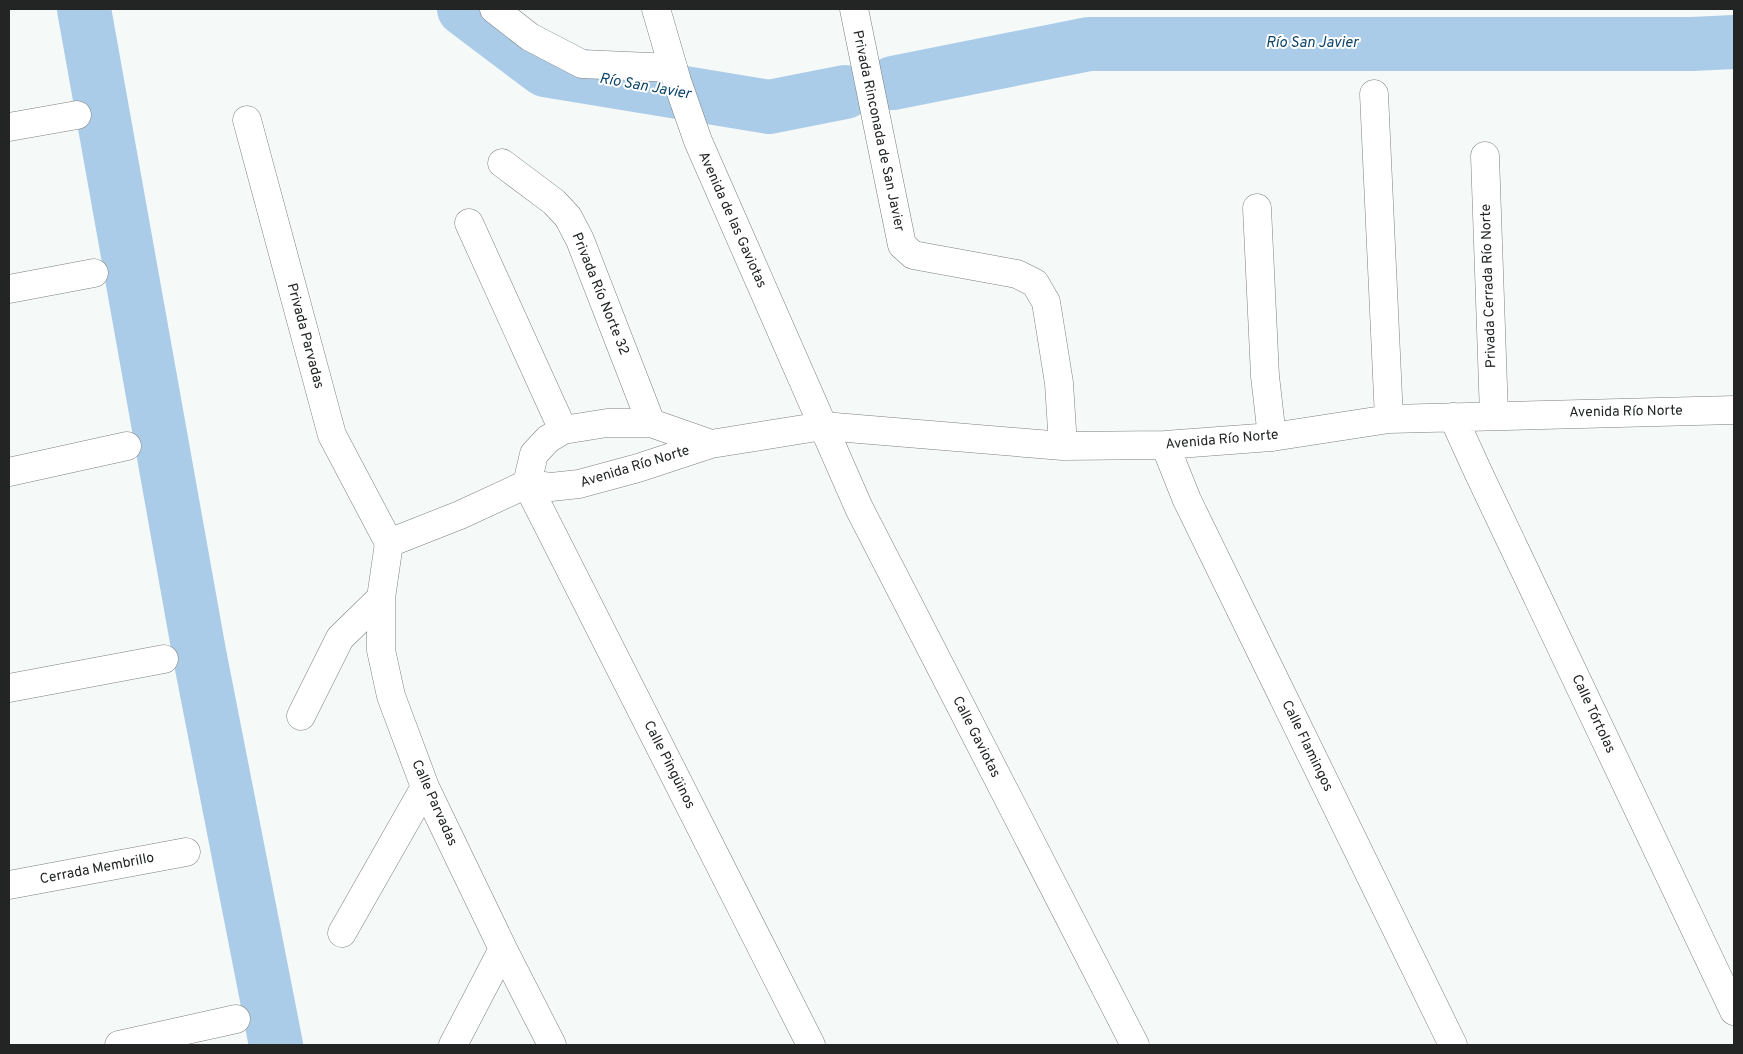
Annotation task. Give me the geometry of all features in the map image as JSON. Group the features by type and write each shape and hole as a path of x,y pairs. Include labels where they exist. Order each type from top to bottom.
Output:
{"street":[{"path":"494,9 530,36 582,64 675,75"},
{"name":"Avenida de las Gaviotas","path":"656,9 675,75 698,141 823,426"},
{"name":"Privada Rinconada de San Javier","path":"854,9 902,244 913,255 1017,274 1035,283 1046,302 1060,383 1063,446"},
{"path":"1374,94 1389,419"},
{"path":"9,127 77,115"},
{"name":"Privada Parvadas","path":"247,120 332,435 389,543"},
{"name":"Privada Cerrada Río Norte","path":"1485,156 1494,415"},
{"name":"Privada Río Norte 32","path":"502,163 554,202 568,217 580,240 651,423"},
{"path":"1257,208 1265,376 1272,437"},
{"path":"469,223 563,430"},
{"path":"9,289 94,273"},
{"name":"Avenida Río Norte","path":"711,444 651,423 607,423 563,430 548,439 534,454 527,484 551,487 578,484 638,468 711,444 823,426 1063,446 1165,445 1272,437 1389,419 1734,410"},
{"name":"Calle Tórtolas","path":"1453,417 1478,474 1734,1011"},
{"name":"Calle Gaviotas","path":"823,426 858,508 1135,1045"},
{"name":"Calle Flamingos","path":"1165,445 1187,500 1453,1045"},
{"path":"9,472 127,446"},
{"path":"389,543 460,515 527,484"},
{"name":"Calle Pingüinos","path":"527,484 811,1045"},
{"name":"Calle Parvadas","path":"389,543 381,598 381,650 391,696 425,787 503,949 552,1045"},
{"path":"301,716 340,638 381,598"},
{"path":"9,688 164,658"},
{"path":"342,933 425,787"},
{"name":"Cerrada Membrillo","path":"9,885 186,852"},
{"path":"454,1045 503,949"},
{"path":"119,1045 236,1019"}],"waterway":[{"path":"84,9 199,652 276,1045"},
{"name":"Río San Javier","path":"464,9 545,70 769,107 845,92"},
{"name":"Río San Javier","path":"893,83 1089,44 1692,44 1734,42"}]}
